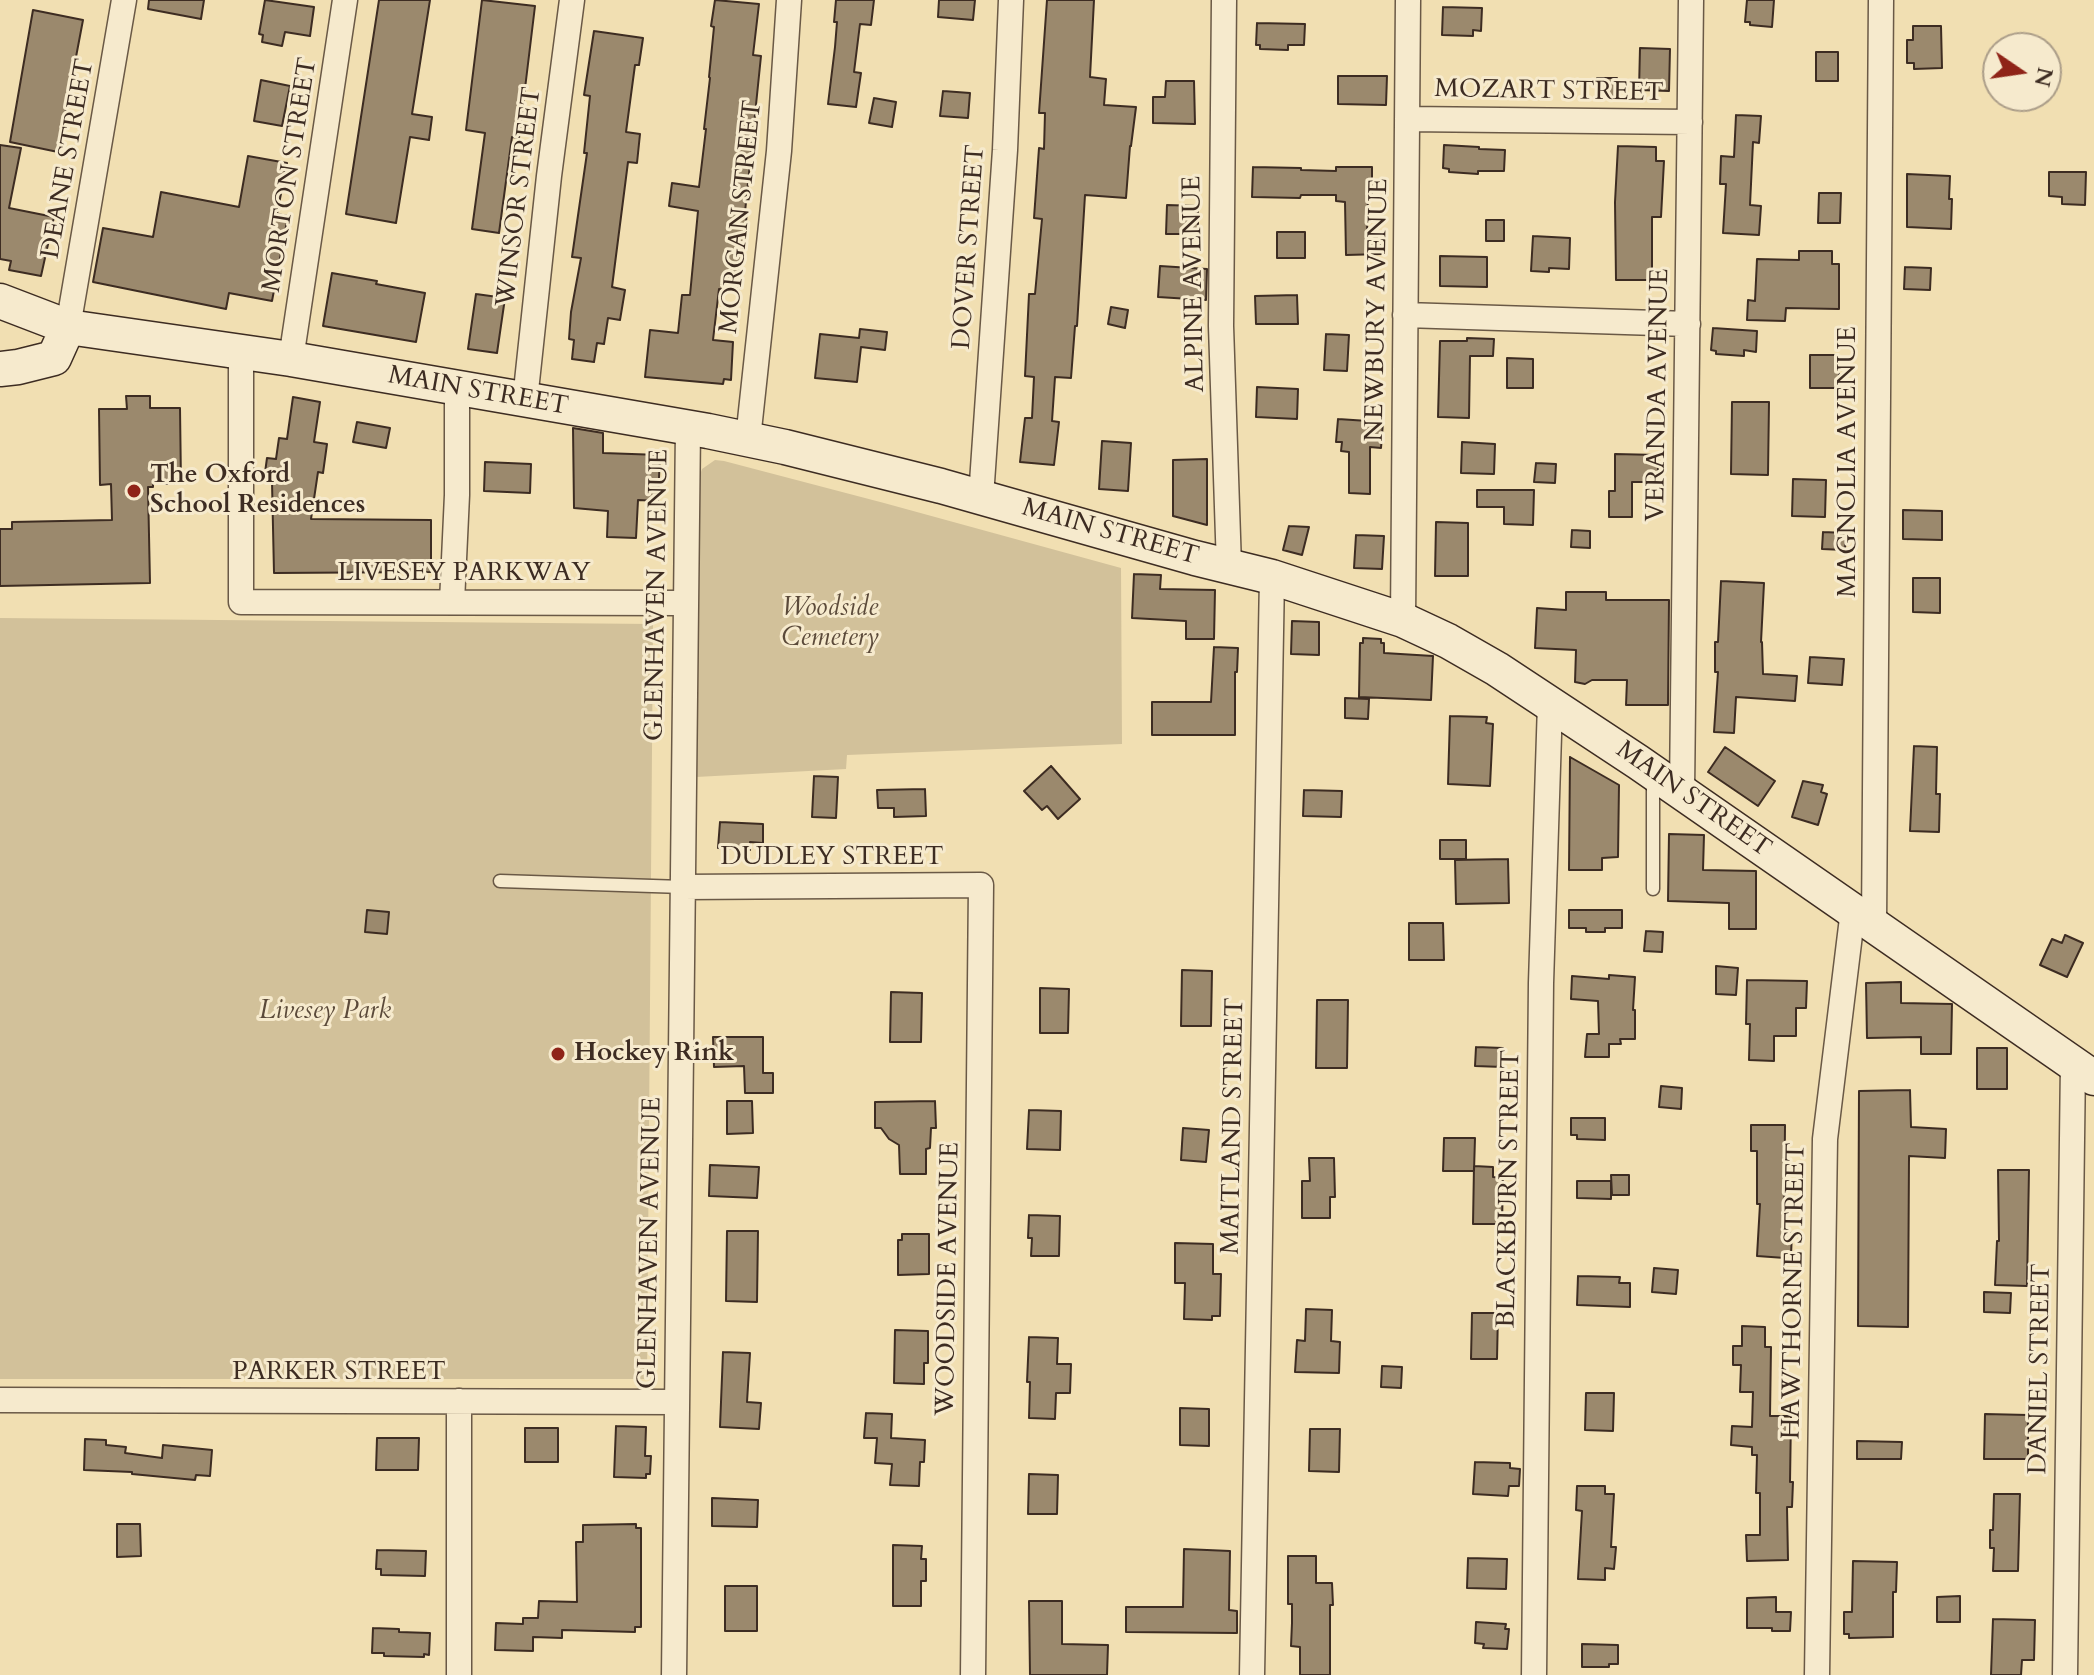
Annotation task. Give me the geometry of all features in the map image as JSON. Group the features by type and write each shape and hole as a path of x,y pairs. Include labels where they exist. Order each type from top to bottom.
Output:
{"main road":[{"name":"MAIN STREET","path":"0,301 68,327 291,359 748,439 981,497 1272,577 1403,620 1470,653 1682,791 2083,1070"},
{"path":"0,369 54,358 68,327"}],"street":[{"name":"DEANE STREET","path":"68,327 124,0"},
{"name":"MORTON STREET","path":"291,359 345,0"},
{"name":"WINSOR STREET","path":"525,400 572,0"},
{"name":"MORGAN STREET","path":"748,439 779,151 789,0"},
{"name":"DOVER STREET","path":"981,497 1005,150 1011,0"},
{"name":"ALPINE AVENUE","path":"1224,0 1221,326 1229,567"},
{"name":"NEWBURY AVENUE","path":"1403,620 1408,0"},
{"name":"VERANDA AVENUE","path":"1682,791 1691,0"},
{"name":"MAGNOLIA AVENUE","path":"1864,917 1881,0"},
{"name":"MOZART STREET","path":"1407,119 1690,122"},
{"path":"1405,315 1688,324"},
{"name":"LIVESEY PARKWAY","path":"241,352 241,602 686,603"},
{"path":"452,602 457,495 457,388"},
{"name":"GLENHAVEN AVENUE","path":"674,1675 688,428"},
{"name":"MAITLAND STREET","path":"1252,1675 1272,577"},
{"name":"BLACKBURN STREET","path":"1534,1675 1540,1031 1550,704"},
{"name":"DUDLEY STREET","path":"683,887 981,885"},
{"name":"WOODSIDE AVENUE","path":"973,1675 981,885"},
{"name":"HAWTHORNE STREET","path":"1817,1675 1825,1139 1864,917"},
{"name":"DANIEL STREET","path":"2065,1675 2083,1070"},
{"name":"PARKER STREET","path":"0,1400 677,1402"},
{"path":"459,1401 459,1675"}],"lane":[{"path":"1653,773 1653,889"},
{"path":"500,881 683,887"}],"green space":[{"name":"Woodside Cemetery","path":"715,460 1121,568 1122,744 847,755 846,769 696,777 699,478 702,469"},
{"name":"Livesey Park","path":"0,618 653,624 647,1379 0,1379"}],"building":[{"path":"149,0 204,0 201,19 148,9"},
{"path":"265,0 314,7 310,36 285,32 282,46 262,42 263,35 259,34"},
{"path":"379,0 430,0 412,114 432,117 429,140 410,137 396,223 346,214"},
{"path":"482,0 535,6 519,138 512,137 499,233 472,229 485,133 466,130"},
{"path":"715,0 759,4 753,55 761,56 739,291 719,289 713,340 733,342 731,380 724,379 723,384 645,377 650,330 678,333 682,295 690,295 698,211 669,206 672,183 699,187"},
{"path":"836,0 874,0 871,25 860,24 854,72 861,73 856,107 828,104 837,22 834,22"},
{"path":"939,0 975,0 973,20 938,17"},
{"path":"1047,0 1094,0 1090,77 1106,79 1104,105 1136,107 1126,198 1085,195 1071,378 1055,377 1052,421 1059,422 1054,465 1020,462 1025,418 1032,418 1034,377 1025,376 1029,294 1035,294 1042,219 1034,218 1039,148 1044,149 1045,113 1039,113"},
{"path":"1747,0 1774,0 1772,27 1745,22"},
{"path":"1443,7 1482,8 1481,31 1473,30 1473,36 1442,35"},
{"path":"33,10 83,20 58,152 10,142"},
{"path":"1257,23 1305,24 1304,45 1288,45 1288,50 1260,49 1260,45 1256,45"},
{"path":"1913,26 1941,26 1942,68 1914,69 1914,63 1907,63 1907,40 1913,40"},
{"path":"594,31 643,38 639,65 635,65 626,132 640,134 637,163 628,162 612,287 625,290 620,320 608,318 604,344 597,343 594,362 572,359 574,340 569,339 581,258 572,257 587,153 584,153 590,96 584,95"},
{"path":"1640,48 1670,49 1669,91 1639,90"},
{"path":"1816,52 1838,52 1838,81 1816,81"},
{"path":"1338,76 1387,76 1386,105 1338,104"},
{"path":"1597,78 1617,78 1617,96 1597,96"},
{"path":"261,80 290,86 282,126 254,121"},
{"path":"1166,81 1194,81 1195,124 1153,123 1153,97 1165,97"},
{"path":"943,91 970,93 968,118 940,116"},
{"path":"874,98 896,102 892,127 869,123"},
{"path":"1736,115 1761,116 1759,143 1753,142 1750,205 1761,206 1759,235 1723,233 1726,184 1720,184 1721,156 1734,157"},
{"path":"0,145 21,148 9,208 54,217 41,276 9,270 11,261 0,259"},
{"path":"1444,145 1505,150 1504,171 1478,171 1478,174 1449,172 1449,169 1443,168"},
{"path":"1618,146 1656,147 1656,161 1664,161 1661,217 1652,217 1652,280 1616,280"},
{"path":"248,156 287,163 277,214 288,216 272,301 229,293 226,309 93,282 103,228 153,237 161,192 239,207"},
{"path":"1253,167 1336,171 1336,167 1372,167 1367,234 1381,234 1382,254 1346,255 1345,202 1336,201 1336,195 1252,197"},
{"path":"2049,172 2086,172 2085,205 2062,204 2062,197 2049,196"},
{"path":"1907,174 1950,176 1951,229 1907,227"},
{"path":"1819,193 1841,193 1840,223 1818,223"},
{"path":"1167,205 1198,206 1198,234 1166,234"},
{"path":"1486,220 1504,220 1504,241 1486,241"},
{"path":"1277,232 1305,232 1305,258 1277,258"},
{"path":"1533,236 1570,238 1569,269 1531,271"},
{"path":"1799,251 1832,251 1832,264 1839,264 1839,309 1786,308 1785,321 1747,320 1748,300 1755,301 1757,259 1799,260"},
{"path":"1440,256 1487,257 1487,287 1440,286"},
{"path":"1160,266 1207,269 1206,300 1158,297"},
{"path":"1905,267 1931,268 1930,290 1904,289"},
{"path":"332,273 425,293 416,342 323,326"},
{"path":"476,294 505,298 497,353 468,349"},
{"path":"1297,295 1298,324 1256,324 1255,296"},
{"path":"1111,307 1128,310 1125,328 1108,324"},
{"path":"1713,328 1757,331 1756,352 1744,350 1744,356 1716,354 1711,350"},
{"path":"860,329 887,332 885,350 861,347 857,382 815,378 820,334 859,338"},
{"path":"1326,334 1349,335 1347,371 1324,370"},
{"path":"1467,338 1494,339 1493,356 1470,356 1469,418 1438,417 1440,341 1467,341"},
{"path":"1810,355 1839,355 1839,388 1810,388"},
{"path":"1507,358 1533,359 1533,388 1507,388"},
{"path":"1257,387 1298,389 1297,419 1256,417"},
{"name":"The Oxford School Residences","path":"126,396 150,396 150,408 180,408 181,484 153,484 153,487 148,487 150,583 0,586 0,529 12,529 12,522 112,520 111,484 100,485 99,409 127,409"},
{"path":"293,397 320,402 314,442 327,444 323,473 318,472 311,519 431,520 431,572 274,573 272,482 264,480 267,458 276,459 279,438 287,439"},
{"path":"1732,402 1769,402 1768,475 1731,474"},
{"path":"1338,419 1383,422 1381,448 1370,447 1370,494 1349,493 1349,452 1341,451 1342,442 1336,442"},
{"path":"357,422 390,428 386,448 353,442"},
{"path":"573,428 603,433 603,453 660,455 658,501 638,500 636,538 607,537 608,511 574,508"},
{"path":"1102,441 1131,443 1128,491 1099,489"},
{"path":"1462,442 1495,444 1494,474 1461,473"},
{"path":"1615,454 1658,455 1658,482 1632,482 1632,517 1609,517 1609,491 1615,491"},
{"path":"1207,459 1207,525 1173,516 1173,460"},
{"path":"485,462 531,464 530,493 484,491"},
{"path":"1536,463 1556,464 1555,483 1534,482"},
{"path":"1793,479 1826,480 1825,517 1792,516"},
{"path":"1477,490 1534,490 1533,525 1504,524 1504,507 1477,507"},
{"path":"1903,510 1942,511 1942,540 1903,539"},
{"path":"1436,522 1468,523 1468,576 1435,576"},
{"path":"1289,526 1309,527 1302,555 1283,550"},
{"path":"1572,530 1590,531 1590,548 1571,547"},
{"path":"1823,532 1846,533 1845,550 1822,549"},
{"path":"1356,535 1384,536 1382,569 1354,568"},
{"path":"1134,574 1161,575 1160,589 1215,590 1214,639 1186,639 1186,621 1132,618"},
{"path":"1913,578 1940,578 1940,613 1913,612"},
{"path":"1721,581 1764,583 1763,674 1797,676 1795,701 1736,697 1734,733 1714,732 1718,672 1715,672 1715,642 1718,642"},
{"path":"1566,592 1606,592 1606,600 1669,600 1668,705 1626,705 1627,680 1575,682 1576,650 1535,648 1537,608 1566,610"},
{"path":"1292,621 1319,622 1319,655 1291,654"},
{"path":"1363,638 1381,639 1384,653 1433,656 1431,700 1359,697 1360,643 1363,643"},
{"path":"1214,647 1238,648 1235,735 1152,735 1152,702 1211,702"},
{"path":"1810,657 1844,659 1842,685 1808,683"},
{"path":"1345,698 1369,699 1368,719 1345,718"},
{"path":"1450,716 1487,717 1486,723 1493,724 1490,786 1448,784"},
{"path":"1914,746 1937,747 1939,832 1910,831"},
{"path":"1725,747 1775,781 1758,806 1708,772"},
{"path":"1570,757 1619,785 1618,857 1602,858 1602,870 1569,870"},
{"path":"1051,766 1080,799 1058,819 1047,806 1042,810 1024,791"},
{"path":"814,776 838,777 836,818 812,817"},
{"path":"1803,781 1823,785 1821,792 1827,794 1818,825 1792,817"},
{"path":"925,789 926,816 894,817 894,808 878,808 877,790"},
{"path":"1304,790 1342,791 1341,817 1303,816"},
{"path":"720,822 763,824 763,843 750,842 750,850 718,848"},
{"path":"1669,834 1704,835 1703,870 1756,871 1756,929 1729,929 1729,903 1668,901"},
{"path":"1440,840 1466,840 1466,859 1440,859"},
{"path":"1508,859 1509,903 1456,904 1455,860"},
{"path":"367,910 389,912 387,934 365,932"},
{"path":"1569,910 1622,910 1622,928 1586,932 1586,928 1569,928"},
{"path":"1409,923 1443,923 1444,960 1409,960"},
{"path":"1646,931 1663,932 1662,952 1644,951"},
{"path":"2065,935 2083,943 2067,977 2040,965 2052,939 2062,943"},
{"path":"1716,966 1738,968 1736,995 1716,994"},
{"path":"1182,970 1212,971 1211,1026 1181,1026"},
{"path":"1609,975 1635,977 1635,1039 1620,1039 1621,1044 1609,1044 1609,1057 1585,1057 1587,1034 1599,1034 1598,1001 1571,999 1572,976 1609,979"},
{"path":"1747,980 1807,981 1806,1008 1796,1008 1796,1036 1774,1036 1774,1061 1749,1060"},
{"path":"1901,982 1901,1003 1952,1004 1951,1054 1921,1054 1921,1037 1867,1038 1866,983"},
{"path":"1040,988 1069,989 1068,1033 1040,1033"},
{"path":"891,992 922,993 921,1042 890,1042"},
{"path":"1317,1000 1348,1000 1347,1068 1316,1068"},
{"path":"713,1037 763,1037 763,1073 773,1073 773,1093 745,1093 744,1066 714,1067"},
{"path":"1476,1047 1503,1048 1503,1067 1475,1066"},
{"path":"1977,1048 2007,1048 2007,1089 1977,1089"},
{"path":"1661,1086 1682,1088 1681,1109 1659,1107"},
{"path":"1910,1090 1911,1127 1946,1129 1945,1158 1909,1156 1908,1327 1858,1326 1859,1091"},
{"path":"727,1101 752,1101 753,1133 727,1134"},
{"path":"935,1101 936,1128 931,1128 930,1148 926,1149 926,1174 900,1174 899,1145 889,1139 881,1128 875,1128 875,1102"},
{"path":"1029,1110 1061,1111 1060,1150 1027,1149"},
{"path":"1571,1118 1605,1118 1605,1140 1577,1139 1577,1135 1571,1135"},
{"path":"1751,1125 1785,1125 1784,1232 1792,1233 1791,1255 1785,1254 1785,1258 1757,1256 1760,1204 1757,1204 1757,1151 1751,1151"},
{"path":"1183,1128 1209,1130 1206,1162 1181,1160"},
{"path":"1444,1138 1475,1138 1474,1171 1443,1171"},
{"path":"1309,1158 1334,1158 1335,1197 1330,1197 1330,1218 1302,1218 1302,1181 1310,1181"},
{"path":"710,1165 759,1167 757,1198 709,1196"},
{"path":"1474,1166 1493,1167 1493,1177 1503,1178 1502,1224 1473,1224"},
{"path":"1998,1170 2029,1170 2027,1286 1995,1285 1999,1241"},
{"path":"1611,1175 1629,1175 1629,1195 1612,1195"},
{"path":"1577,1181 1611,1181 1611,1199 1577,1198"},
{"path":"1029,1215 1060,1216 1059,1256 1031,1256"},
{"path":"727,1231 758,1231 757,1302 726,1301"},
{"path":"902,1234 929,1234 929,1274 898,1275 898,1240 902,1240"},
{"path":"1175,1243 1213,1244 1213,1274 1221,1274 1220,1316 1212,1316 1212,1320 1184,1319 1185,1283 1175,1283"},
{"path":"1654,1268 1678,1270 1676,1294 1652,1292"},
{"path":"1578,1276 1620,1277 1619,1283 1630,1283 1630,1307 1577,1305"},
{"path":"1984,1292 2011,1293 2010,1313 1984,1312"},
{"path":"1306,1309 1332,1310 1331,1341 1340,1342 1339,1373 1295,1372 1297,1340 1305,1341"},
{"path":"1472,1313 1498,1313 1497,1359 1471,1359"},
{"path":"1742,1326 1765,1327 1765,1347 1771,1347 1770,1416 1791,1416 1790,1482 1793,1482 1792,1507 1787,1507 1788,1560 1747,1561 1746,1535 1760,1535 1760,1493 1756,1493 1757,1455 1752,1455 1752,1447 1731,1445 1732,1426 1752,1427 1753,1392 1740,1392 1741,1365 1733,1365 1733,1346 1742,1346"},
{"path":"895,1330 928,1331 928,1363 924,1363 924,1384 894,1383"},
{"path":"1029,1337 1058,1338 1057,1364 1071,1364 1070,1393 1056,1393 1055,1419 1029,1418"},
{"path":"723,1352 750,1353 747,1402 761,1403 759,1429 720,1427"},
{"path":"1382,1366 1402,1367 1401,1388 1381,1387"},
{"path":"1586,1393 1614,1393 1613,1431 1585,1430"},
{"path":"1180,1408 1209,1409 1209,1446 1180,1445"},
{"path":"866,1413 892,1414 891,1438 925,1440 919,1486 890,1485 892,1464 875,1463 877,1438 864,1438"},
{"path":"1985,1414 2028,1415 2028,1459 1984,1459"},
{"path":"616,1426 646,1427 645,1456 651,1456 650,1474 646,1474 646,1478 614,1477"},
{"path":"525,1428 558,1428 558,1462 525,1462"},
{"path":"1310,1429 1340,1429 1339,1472 1309,1471"},
{"path":"377,1438 419,1438 418,1470 376,1470"},
{"path":"85,1439 106,1440 106,1445 126,1447 125,1453 162,1458 163,1445 212,1450 210,1476 196,1475 195,1480 84,1470"},
{"path":"1857,1441 1902,1442 1901,1459 1857,1459"},
{"path":"1475,1462 1510,1463 1510,1468 1520,1469 1519,1486 1509,1486 1508,1496 1473,1494"},
{"path":"1029,1474 1058,1475 1057,1514 1028,1514"},
{"path":"1577,1486 1605,1486 1605,1494 1614,1494 1611,1547 1616,1547 1614,1569 1605,1568 1605,1580 1578,1579 1582,1511 1576,1510"},
{"path":"1994,1494 2020,1494 2018,1571 1993,1571 1994,1548 1990,1548 1990,1530 1993,1530"},
{"path":"712,1498 758,1500 757,1527 712,1526"},
{"path":"117,1524 140,1524 141,1556 117,1557"},
{"path":"636,1524 636,1528 641,1528 641,1627 635,1627 635,1632 562,1630 562,1638 533,1637 533,1651 495,1650 496,1623 523,1624 523,1618 538,1618 539,1601 577,1602 576,1542 583,1542 583,1525"},
{"path":"893,1545 922,1546 921,1559 926,1559 926,1581 921,1581 921,1606 893,1606"},
{"path":"1184,1549 1230,1551 1229,1610 1237,1611 1237,1633 1126,1632 1126,1607 1183,1607"},
{"path":"377,1550 426,1551 425,1576 381,1575 381,1569 376,1569"},
{"path":"1288,1556 1316,1556 1316,1583 1332,1583 1330,1675 1300,1675 1300,1647 1291,1646"},
{"path":"1468,1558 1507,1559 1506,1589 1467,1588"},
{"path":"1853,1561 1897,1562 1893,1637 1849,1638 1849,1634 1844,1634 1844,1612 1852,1612"},
{"path":"725,1586 757,1586 757,1631 725,1631"},
{"path":"1960,1596 1960,1622 1937,1622 1937,1597"},
{"path":"1776,1597 1776,1612 1791,1612 1790,1631 1747,1628 1747,1598"},
{"path":"1029,1601 1062,1601 1062,1644 1108,1645 1107,1675 1030,1675"},
{"path":"1993,1619 2035,1620 2034,1660 2022,1660 2021,1675 1991,1675"},
{"path":"1476,1622 1506,1624 1505,1629 1509,1629 1507,1649 1483,1648 1484,1644 1475,1643"},
{"path":"373,1628 430,1633 429,1655 384,1656 384,1653 372,1653"},
{"path":"1582,1644 1618,1645 1618,1664 1582,1667"}],"place":[{"name":"The Oxford School Residences","path":"134,491"},
{"name":"Hockey Rink","path":"558,1054"}]}
